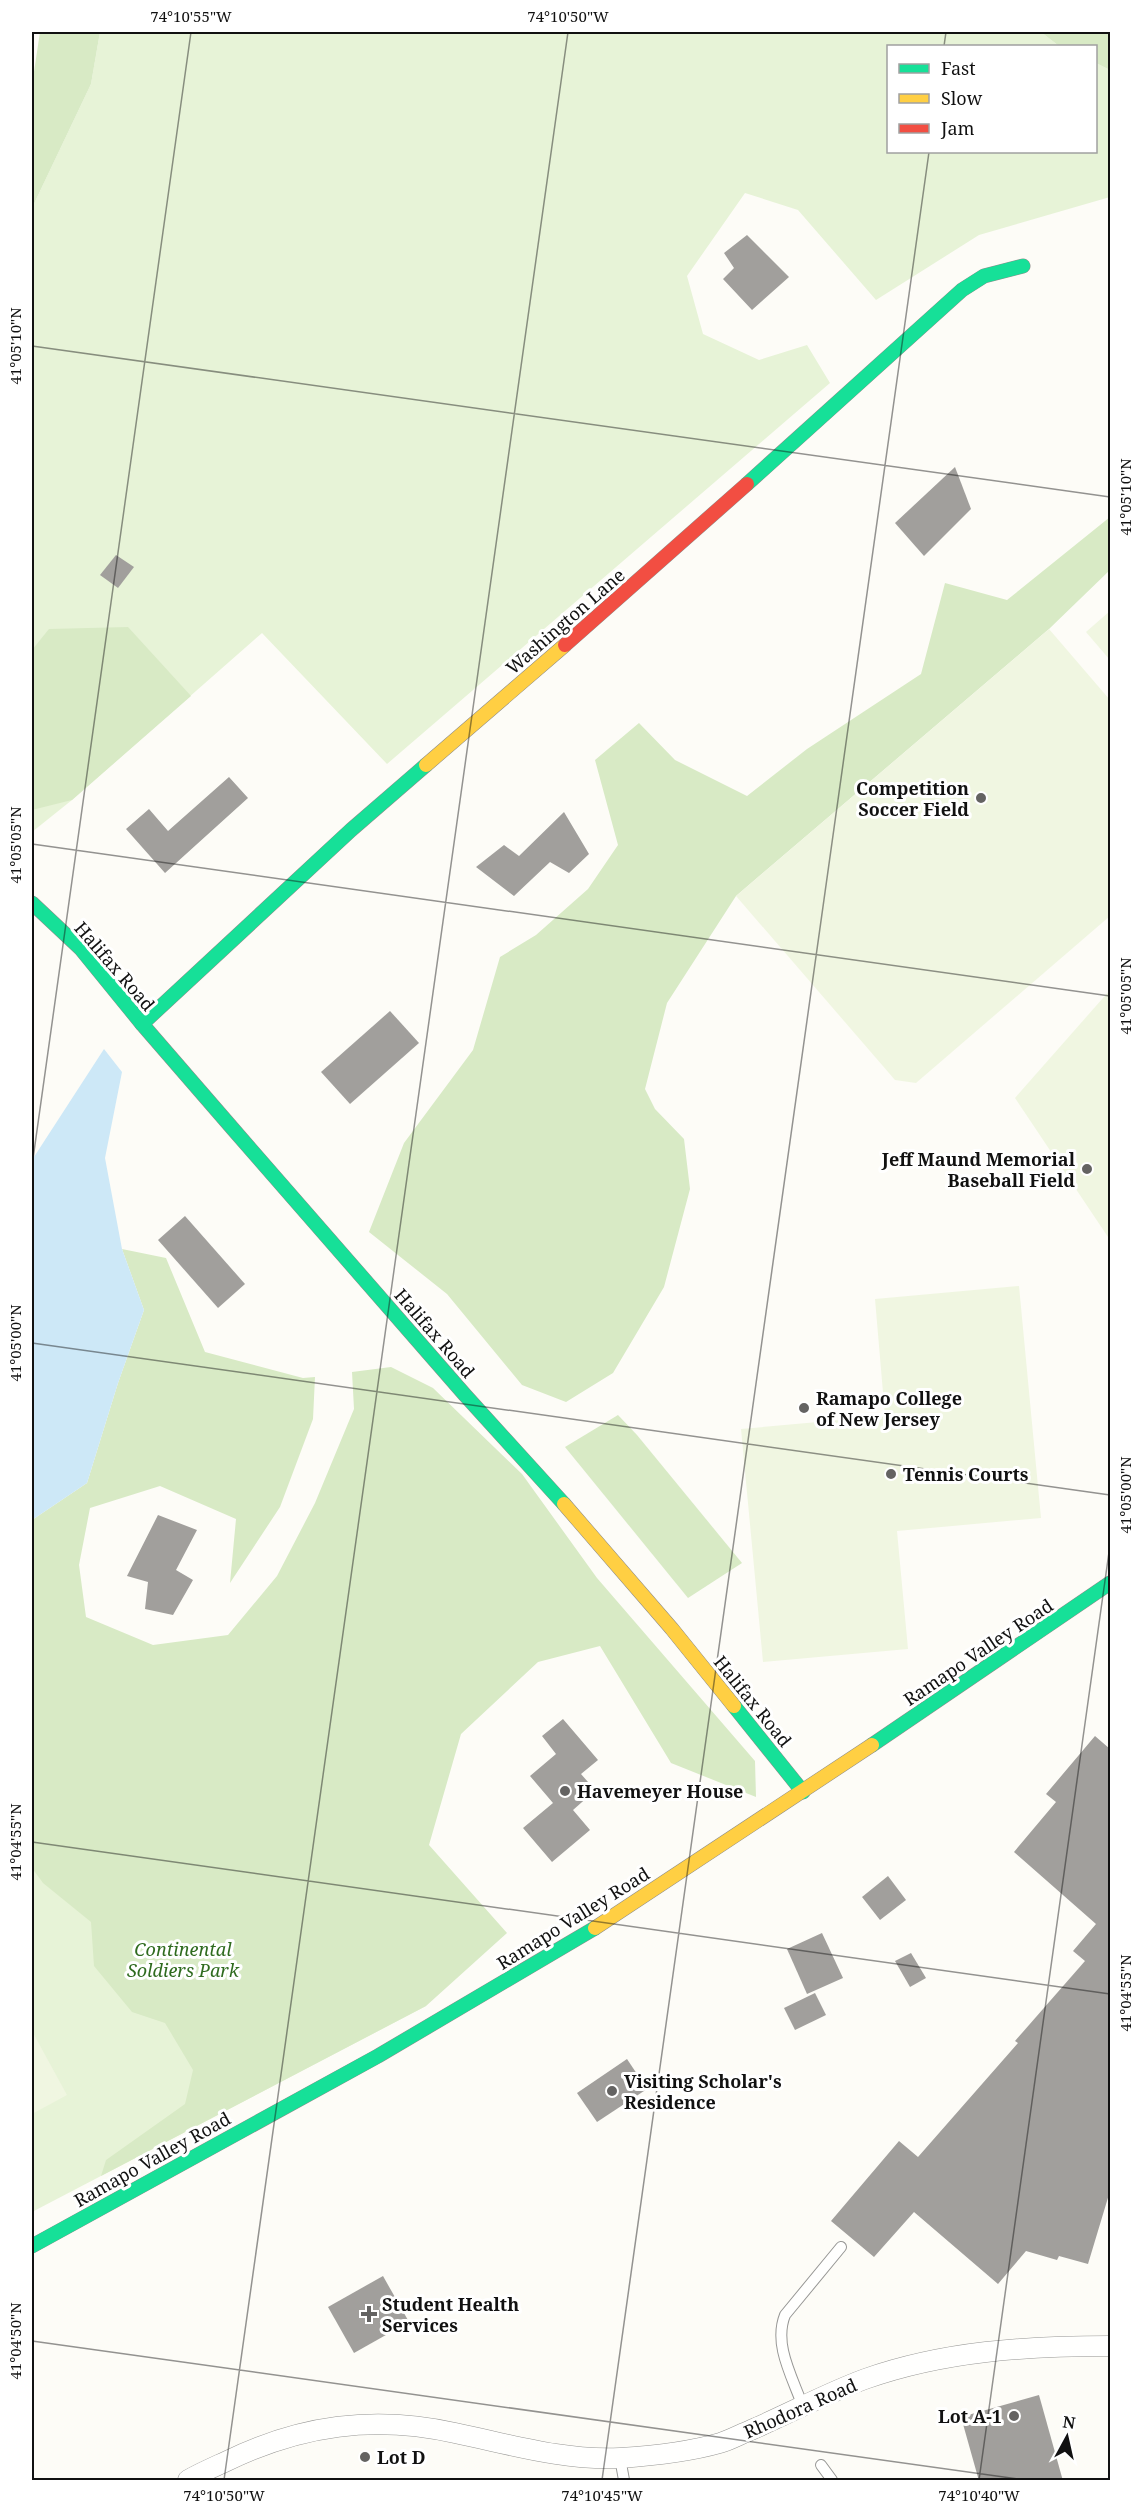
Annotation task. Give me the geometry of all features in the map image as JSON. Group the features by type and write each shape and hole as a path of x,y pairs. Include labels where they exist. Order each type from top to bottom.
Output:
{"street":[{"name":"Washington Lane","path":"142,1024 351,830 664,559 962,290 984,276 1023,266"},
{"name":"Halifax Road","path":"32,903 81,949 142,1024 465,1395 594,1537 672,1629 803,1792"},
{"name":"Ramapo Valley Road","path":"32,2246 378,2056 615,1916 803,1792 1110,1583"},
{"name":"Rhodora Road","path":"188,2481 255,2448 310,2430 366,2424 407,2425 547,2453 621,2458 720,2443 863,2380 923,2361 969,2352 1076,2345 1110,2346"}],"lane":[{"path":"803,2408 782,2346 780,2327 785,2315 841,2247"},
{"path":"621,2458 624,2481"},
{"path":"821,2464 832,2481"}],"green space":[{"path":"40,32 100,32 91,84 32,208 32,85"},
{"path":"100,32 1041,32 1058,45 887,45 887,153 1097,153 1097,64 1110,70 1110,197 979,235 876,300 798,210 745,193 687,276 703,334 759,360 807,345 830,383 387,764 262,633 72,800 32,832 32,208 91,84"},
{"path":"1041,32 1110,32 1110,70 1097,64 1097,45 1058,45"},
{"path":"1110,517 1110,570 1049,629 736,896 667,1003 645,1089 655,1109 684,1139 690,1189 664,1287 613,1373 566,1402 522,1385 447,1294 369,1232 404,1143 473,1050 500,957 536,935 588,889 618,845 595,760 639,723 675,760 747,796 807,749 921,674 945,583 1007,600"},
{"path":"1110,611 1110,660 1086,632"},
{"path":"128,627 191,696 72,800 32,810 32,650 49,629"},
{"name":"Competition Soccer Field","path":"1049,629 1110,700 1110,916 916,1083 895,1080 736,896"},
{"name":"Jeff Maund Memorial Baseball Field","path":"1110,990 1110,1240 1015,1098"},
{"path":"122,1249 166,1258 205,1352 303,1378 315,1377 313,1419 280,1507 230,1583 236,1519 160,1486 90,1508 79,1565 86,1617 153,1645 228,1635 277,1576 315,1503 354,1409 352,1372 391,1367 433,1388 522,1474 597,1578 755,1761 756,1797 671,1763 600,1646 538,1662 461,1734 429,1845 507,1933 426,2006 101,2176 106,2160 185,2104 193,2070 165,2023 132,2012 94,1966 91,1922 43,1883 32,1868 32,1520 87,1483 118,1383 144,1310"},
{"name":"Tennis Courts","path":"1019,1286 1041,1518 897,1531 908,1649 763,1662 741,1429 885,1416 875,1299"},
{"path":"618,1415 742,1563 688,1598 565,1447"},
{"name":"Continental Soldiers Park","path":"32,1571 426,2006 32,2212"},
{"path":"32,2031 67,2095 32,2114"}],"water":[{"path":"104,1049 122,1072 105,1158 122,1249 144,1310 118,1383 87,1483 32,1520 32,1160"}],"building":[{"path":"747,235 789,277 752,310 723,279 734,268 724,253"},
{"path":"955,467 971,509 924,556 895,523"},
{"path":"116,555 134,567 118,588 100,575"},
{"path":"229,777 248,798 165,873 126,829 149,809 168,831"},
{"path":"564,812 589,854 569,873 550,862 514,896 476,867 504,845 519,856"},
{"path":"390,1011 419,1043 350,1104 321,1072"},
{"path":"185,1216 245,1284 218,1308 158,1240"},
{"path":"158,1515 197,1530 176,1570 193,1580 173,1615 145,1609 148,1582 127,1576"},
{"name":"Havemeyer House","path":"563,1719 598,1760 581,1774 588,1782 583,1786 590,1795 573,1810 590,1830 552,1862 523,1828 553,1803 530,1776 556,1754 542,1736"},
{"path":"1095,1736 1110,1749 1110,2191 1088,2264 1059,2256 1057,2260 1026,2251 998,2284 914,2212 874,2257 831,2221 899,2141 918,2157 1018,2043 1015,2041 1085,1961 1073,1951 1096,1924 1014,1852 1056,1802 1046,1794"},
{"path":"888,1876 906,1900 880,1920 862,1897"},
{"path":"822,1933 843,1978 807,1994 787,1949"},
{"path":"911,1953 926,1978 910,1987 895,1961"},
{"path":"815,1993 826,2015 795,2030 784,2008"},
{"name":"Visiting Scholar's Residence","path":"627,2059 647,2089 597,2122 577,2093"},
{"name":"Student Health Services","path":"383,2276 409,2322 354,2353 328,2307"},
{"path":"1039,2395 1063,2481 979,2481 961,2417"}],"traffic: fast":[{"path":"747,484 962,290 984,276 1023,266"},
{"path":"142,1024 351,830 426,765"},
{"path":"32,903 81,949 233,1129 465,1395 564,1504"},
{"path":"872,1745 1110,1583"},
{"path":"734,1706 803,1792"},
{"path":"32,2246 378,2056 595,1928"}],"traffic: slow":[{"path":"426,765 565,645"},
{"path":"564,1504 672,1629 734,1706"},
{"path":"595,1928 872,1745"}],"traffic: jam":[{"path":"565,645 747,484"}],"place":[{"name":"Competition Soccer Field","path":"981,798"},
{"name":"Jeff Maund Memorial Baseball Field","path":"1087,1169"},
{"name":"Ramapo College of New Jersey","path":"804,1408"},
{"name":"Tennis Courts","path":"891,1474"},
{"name":"Havemeyer House","path":"565,1791"},
{"name":"Visiting Scholar's Residence","path":"612,2091"},
{"name":"Student Health Services","path":"369,2314"},
{"name":"Lot A-1","path":"1014,2416"},
{"name":"Lot D","path":"365,2457"}]}
